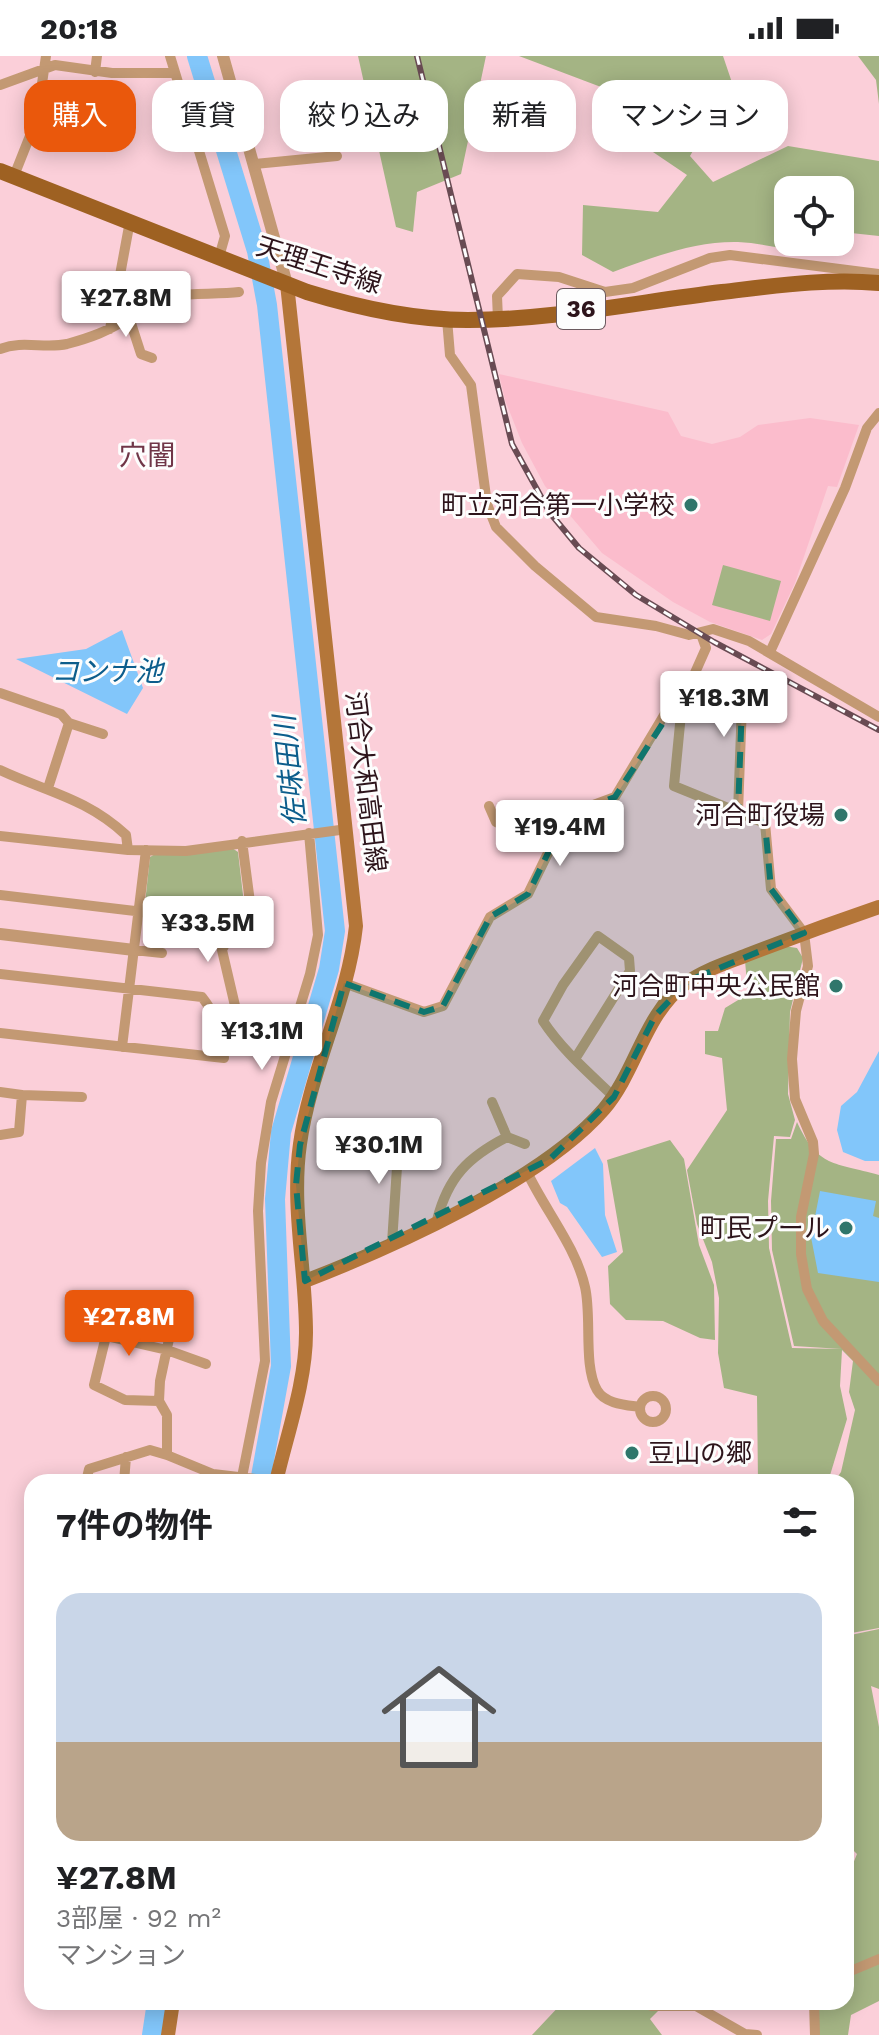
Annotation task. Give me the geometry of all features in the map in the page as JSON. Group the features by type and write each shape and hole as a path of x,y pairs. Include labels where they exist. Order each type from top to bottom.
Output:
{"main road":[{"name":"天理王寺線","path":"7,173 282,282 353,305 447,319 498,319 773,286 879,283"},
{"name":"河合大和高田線","path":"279,1474 304,1356 305,1281 296,1185 300,1145 305,1113 344,983 356,926 282,282"},
{"path":"305,1281 437,1220 527,1172 570,1144 614,1097 655,1016 688,981 804,933 879,907"},
{"path":"168,2035 172,2010"}],"street":[{"path":"7,173 37,118 46,56"},
{"path":"95,72 97,56"},
{"path":"170,56 225,236 219,257"},
{"path":"223,56 255,164 282,282"},
{"path":"0,85 55,65 95,72 174,73"},
{"path":"255,164 337,156"},
{"path":"110,329 130,221"},
{"path":"498,319 497,296 517,274 559,277 605,292 633,288 710,258 730,255 879,274"},
{"path":"0,349 35,343 62,345 110,329 145,302 167,295 193,297 239,292"},
{"path":"129,317 141,354 152,358"},
{"path":"447,319 450,355 471,385 487,504 496,527 596,617 701,634 713,629 749,641 879,717"},
{"path":"770,652 845,488 867,428 879,413"},
{"path":"544,831 553,820 615,797 669,707 694,675 706,648 701,634"},
{"path":"694,675 742,704 738,812"},
{"path":"0,693 61,714 69,723 103,734"},
{"path":"669,707 681,714 674,786 765,823 771,889 804,933 808,966 796,1011 792,1059 795,1099 813,1142 814,1154 801,1217 801,1254 807,1289 823,1321 879,1381"},
{"path":"48,788 69,723"},
{"path":"0,770 74,798 109,819 126,835 128,850"},
{"path":"489,806 496,822 515,831 544,831"},
{"path":"0,836 128,850 186,851 347,829"},
{"path":"344,983 424,1012 443,1006 490,917 528,894 549,851 544,831"},
{"path":"242,1474 265,1361 258,1211 261,1163 271,1102 310,974 318,935 309,833"},
{"path":"236,1010 222,950 236,923 251,910 242,841"},
{"path":"122,1047 146,850"},
{"path":"0,895 236,923"},
{"path":"0,934 162,953"},
{"path":"575,1059 630,971 629,958 598,936 563,985 543,1021 575,1059 614,1097"},
{"path":"0,974 202,997 213,1010 222,1036 224,1058 0,1033"},
{"path":"0,1092 82,1097"},
{"path":"0,1135 19,1132 22,1095"},
{"path":"492,1102 507,1137 525,1144"},
{"path":"390,1126 398,1152 392,1243"},
{"path":"437,1220 457,1171 478,1152 507,1137"},
{"path":"527,1172 556,1228 573,1252 585,1287 592,1377 597,1392 608,1401 640,1407"},
{"path":"167,1455 167,1415 159,1401 178,1297"},
{"path":"159,1401 125,1400 94,1385 106,1336 167,1350 206,1364"},
{"path":"88,1474 89,1469 150,1450 213,1474"},
{"path":"125,1474 126,1457"},
{"path":"854,1970 879,1959"},
{"path":"703,2010 745,2034 757,2035"},
{"path":"814,2010 815,2035"}],"highlighted area":[{"path":"694,675 742,704 738,812 765,823 771,889 804,933 688,981 655,1016 614,1097 550,1159 305,1281 296,1185 300,1145 344,983 424,1012 443,1006 490,917 528,894 549,851 544,831 553,820 615,797"}],"shaded area":[{"name":"町立河合第一小学校","path":"499,374 668,412 681,436 712,444 740,437 758,425 810,418 859,425 837,487 828,486 795,583 771,634 762,640 710,622 673,602 602,553 545,486 522,443 505,400"}],"green space":[{"path":"358,56 486,56 481,80 464,80 466,152 461,174 417,192 413,232 396,227 379,152 448,152 448,80 363,80"},
{"path":"519,56 723,56 731,80 592,80 592,84"},
{"path":"858,56 879,56 879,104 876,80"},
{"path":"788,146 879,161 879,236 854,233 854,176 774,176 774,247 738,242 706,244 613,272 582,255 583,205 658,212 687,175 653,152 692,152 690,156 713,182 776,152 788,152"},
{"path":"723,565 781,581 770,621 712,605"},
{"path":"232,848 238,852 245,912 234,918 149,908 145,903 150,857 157,853"},
{"path":"784,946 797,948 803,958 790,1012 788,1094 795,1120 790,1137 774,1136 768,1201 769,1248 792,1348 842,1349 794,1346 772,1250 771,1201 776,1139 791,1139 797,1122 820,1156 839,1165 879,1175 879,1628 854,1633 854,1474 840,1474 855,1410 849,1392 853,1361 842,1350 840,1386 847,1419 830,1474 758,1474 757,1396 724,1388 718,1353 719,1298 712,1262 697,1224 687,1170 727,1110 722,1058 705,1054 705,1031 718,1031 725,1008 748,994 745,961"},
{"path":"670,1140 684,1159 699,1245 714,1285 715,1340 700,1338 663,1321 626,1320 610,1304 608,1266 623,1252 607,1160"},
{"path":"879,1629 879,1689 871,1686 879,1727 879,2001 851,2015 848,2035 818,2035 817,2010 854,2010 854,1861 857,1854 854,1851 854,1634"},
{"path":"555,2010 659,2010 650,2019 662,2035 532,2035"}],"water":[{"name":"コンナ池","path":"122,630 143,688 127,714 16,659 86,649"},
{"path":"879,1051 879,1161 865,1161 843,1152 837,1130 841,1106 857,1092"},
{"path":"595,1148 603,1164 605,1215 617,1252 602,1257 567,1207 560,1203 551,1181"},
{"name":"町民プール","path":"820,1191 876,1201 873,1216 879,1218 879,1282 818,1273 811,1237"}],"waterway":[{"name":"佐味田川","path":"197,56 257,251 267,305 335,931 329,969 281,1132 275,1199 281,1366 261,1474"},
{"name":"佐味田川","path":"152,2035 156,2010"}],"railway":[{"path":"417,56 512,444 550,513 579,548 636,595 714,642 879,730"}],"place":[{"name":"町立河合第一小学校","path":"691,505"},
{"name":"河合町役場","path":"841,815"},
{"name":"河合町中央公民館","path":"836,986"},
{"name":"町民プール","path":"846,1228"},
{"name":"豆山の郷","path":"632,1453"}],"district":[{"name":"穴闇","path":"147,455"}]}
